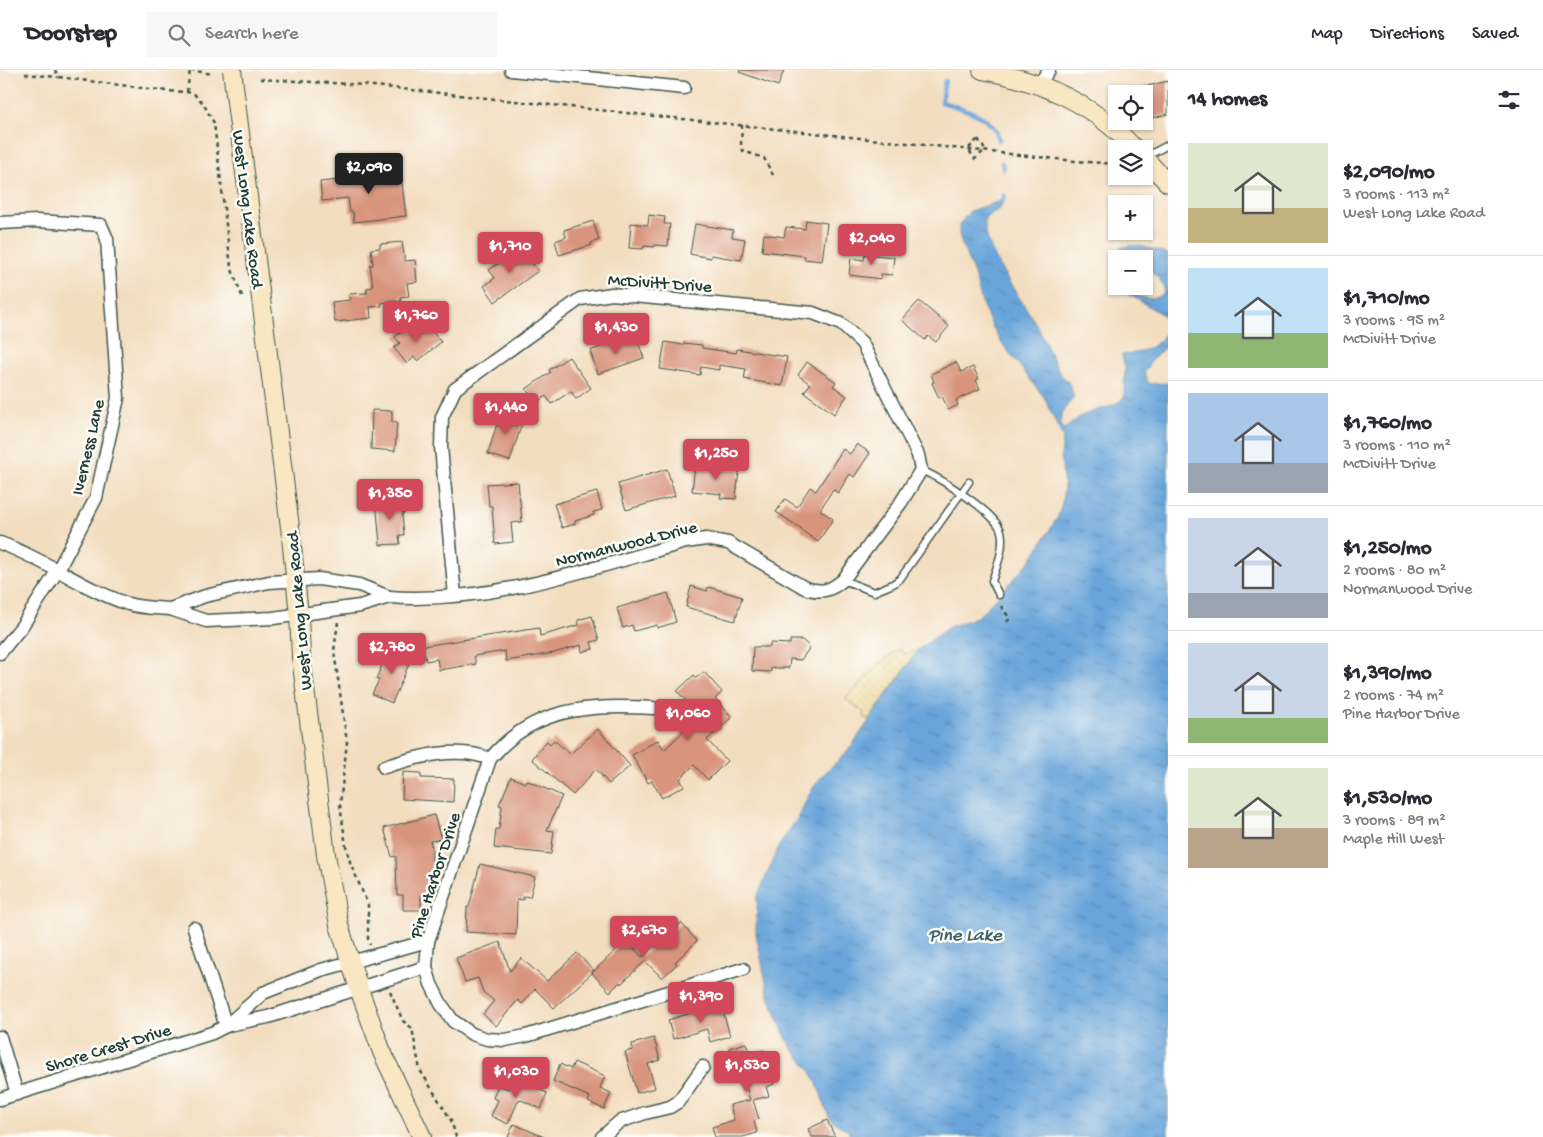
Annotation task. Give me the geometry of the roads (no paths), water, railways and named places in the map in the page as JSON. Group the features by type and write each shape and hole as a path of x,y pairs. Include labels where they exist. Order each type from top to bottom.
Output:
{"main road":[{"name":"West Long Lake Road","path":"232,70 258,286 274,398 299,615 301,657 326,855 339,924 358,989 382,1052 422,1137"},
{"path":"982,70 1044,77 1069,98 1093,112 1113,127 1126,140"},
{"path":"1153,167 1168,183"}],"street":[{"path":"511,70 684,88"},
{"name":"Iverness Lane","path":"0,223 37,221 101,225 107,240 118,398 96,498 58,570 22,626 0,653"},
{"name":"McDivitt Drive","path":"455,596 441,447 442,418 455,389 580,299 612,294 813,313 841,324 862,343 918,455 921,470"},
{"name":"Normanwood Drive","path":"170,609 205,596 269,582 295,580 319,579 359,585 389,597 455,596 539,583 686,542 706,539 728,543 806,588 817,591 833,588 843,580 900,504 921,470"},
{"name":"Normanwood Drive","path":"0,543 58,570 95,590 129,604 170,609 206,621 299,615 360,606 389,597"},
{"name":"Pine Harbor Drive","path":"653,708 612,706 578,709 536,721 503,744 490,759 428,941 426,967 431,984 441,1004 453,1021 472,1034 487,1039 505,1040 566,1024 743,969"},
{"path":"384,767 411,759 444,754 479,754 490,759"},
{"path":"194,928 226,1026"},
{"name":"Shore Crest Drive","path":"226,1026 263,993 321,970 428,941"},
{"name":"Shore Crest Drive","path":"0,1099 212,1033 226,1026 268,1017 426,967"},
{"path":"0,1037 17,1094"},
{"path":"602,1137 619,1122 645,1112 670,1107 678,1102 703,1067"}],"lane":[{"path":"1153,153 1168,145"},
{"path":"921,470 984,510 998,524 1002,533 998,563 992,581 998,598"},
{"path":"843,580 874,592 900,579 969,482"}],"water":[{"name":"Pine Lake","path":"1003,200 1000,209 985,219 985,230 1002,270 1037,325 1058,370 1071,387 1074,396 1065,408 1060,420 1064,429 1081,416 1120,401 1124,397 1125,368 1122,355 1150,348 1165,334 1166,326 1163,315 1130,295 1150,299 1160,296 1165,292 1160,280 1153,274 1153,250 1120,250 1120,248 1138,246 1150,248 1168,254 1168,344 1152,360 1144,372 1149,384 1168,383 1168,1137 850,1137 848,1130 829,1117 816,1081 786,1038 769,996 756,934 757,897 780,844 797,819 811,791 822,776 848,751 919,649 949,627 977,617 1030,561 1058,517 1062,503 1064,487 1061,457 1063,438 1044,397 1001,342 983,306 959,233 960,224 970,211"}],"waterway":[{"path":"945,81 942,102 976,114 984,119 991,124 999,140"},
{"path":"1002,163 1003,169"},
{"path":"1003,200 1004,195"}]}
